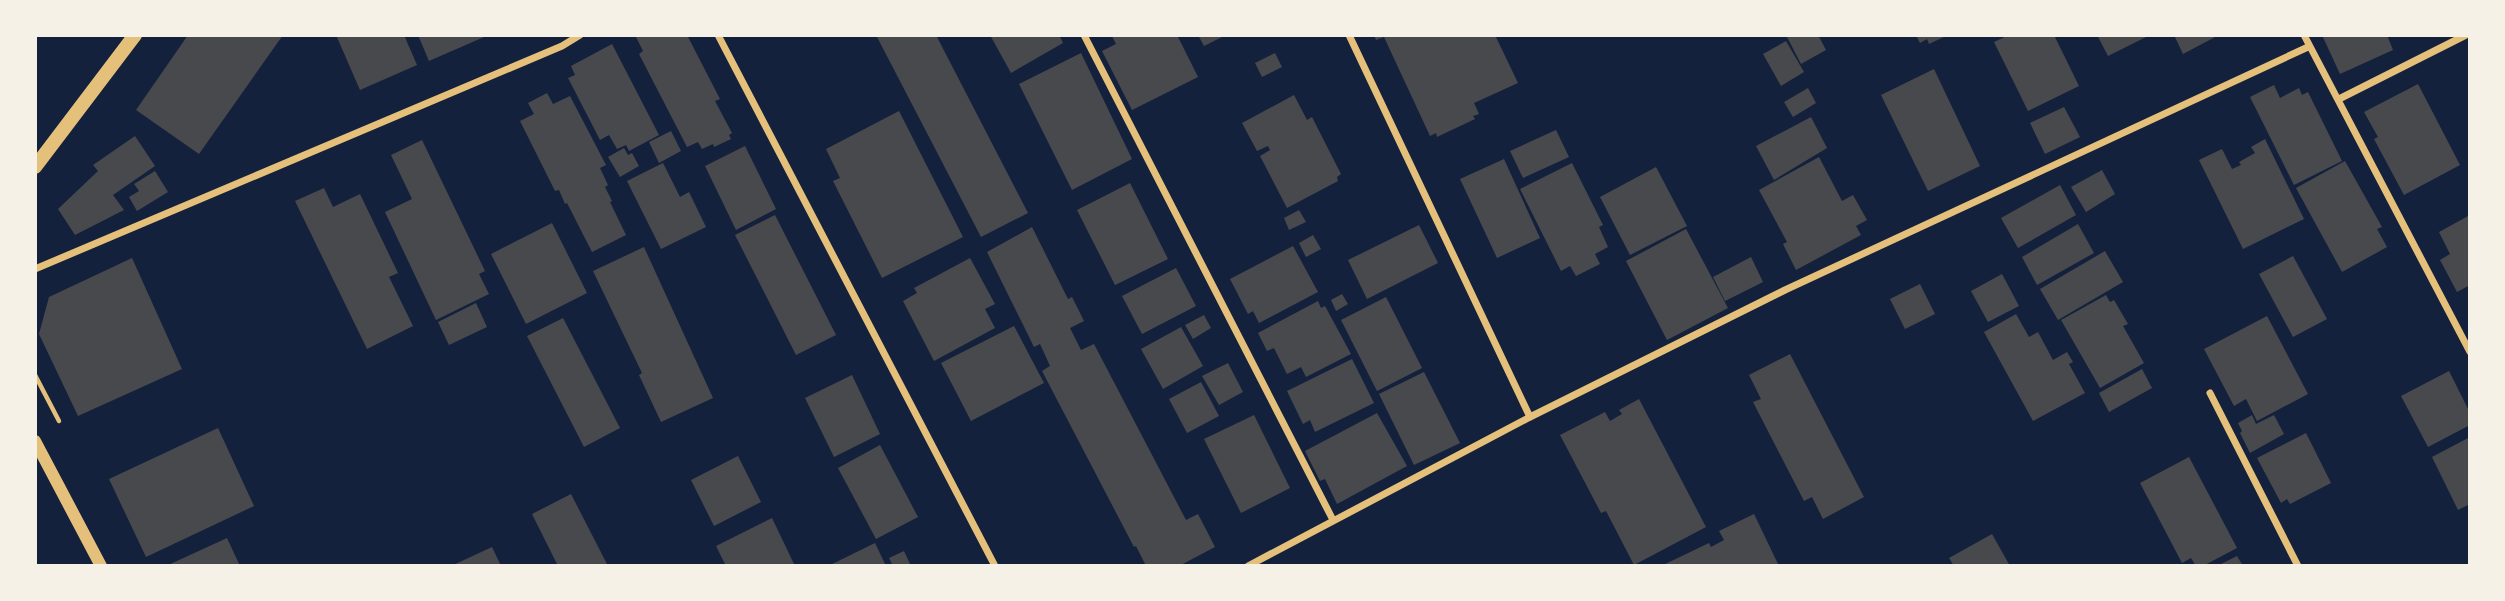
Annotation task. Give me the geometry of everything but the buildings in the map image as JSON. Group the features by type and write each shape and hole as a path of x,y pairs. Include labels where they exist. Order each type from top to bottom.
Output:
{"main road":[{"path":"35,167 135,35"}],"street":[{"path":"35,269 550,51 580,35"},
{"path":"718,35 995,566"},
{"path":"1084,35 1333,520"},
{"path":"1349,35 1530,417"},
{"path":"2304,35 2470,352"},
{"path":"2339,99 2466,35"},
{"path":"1248,566 1530,417 1798,284 2308,47"},
{"path":"2210,393 2298,566"},
{"path":"35,441 101,566"}]}
